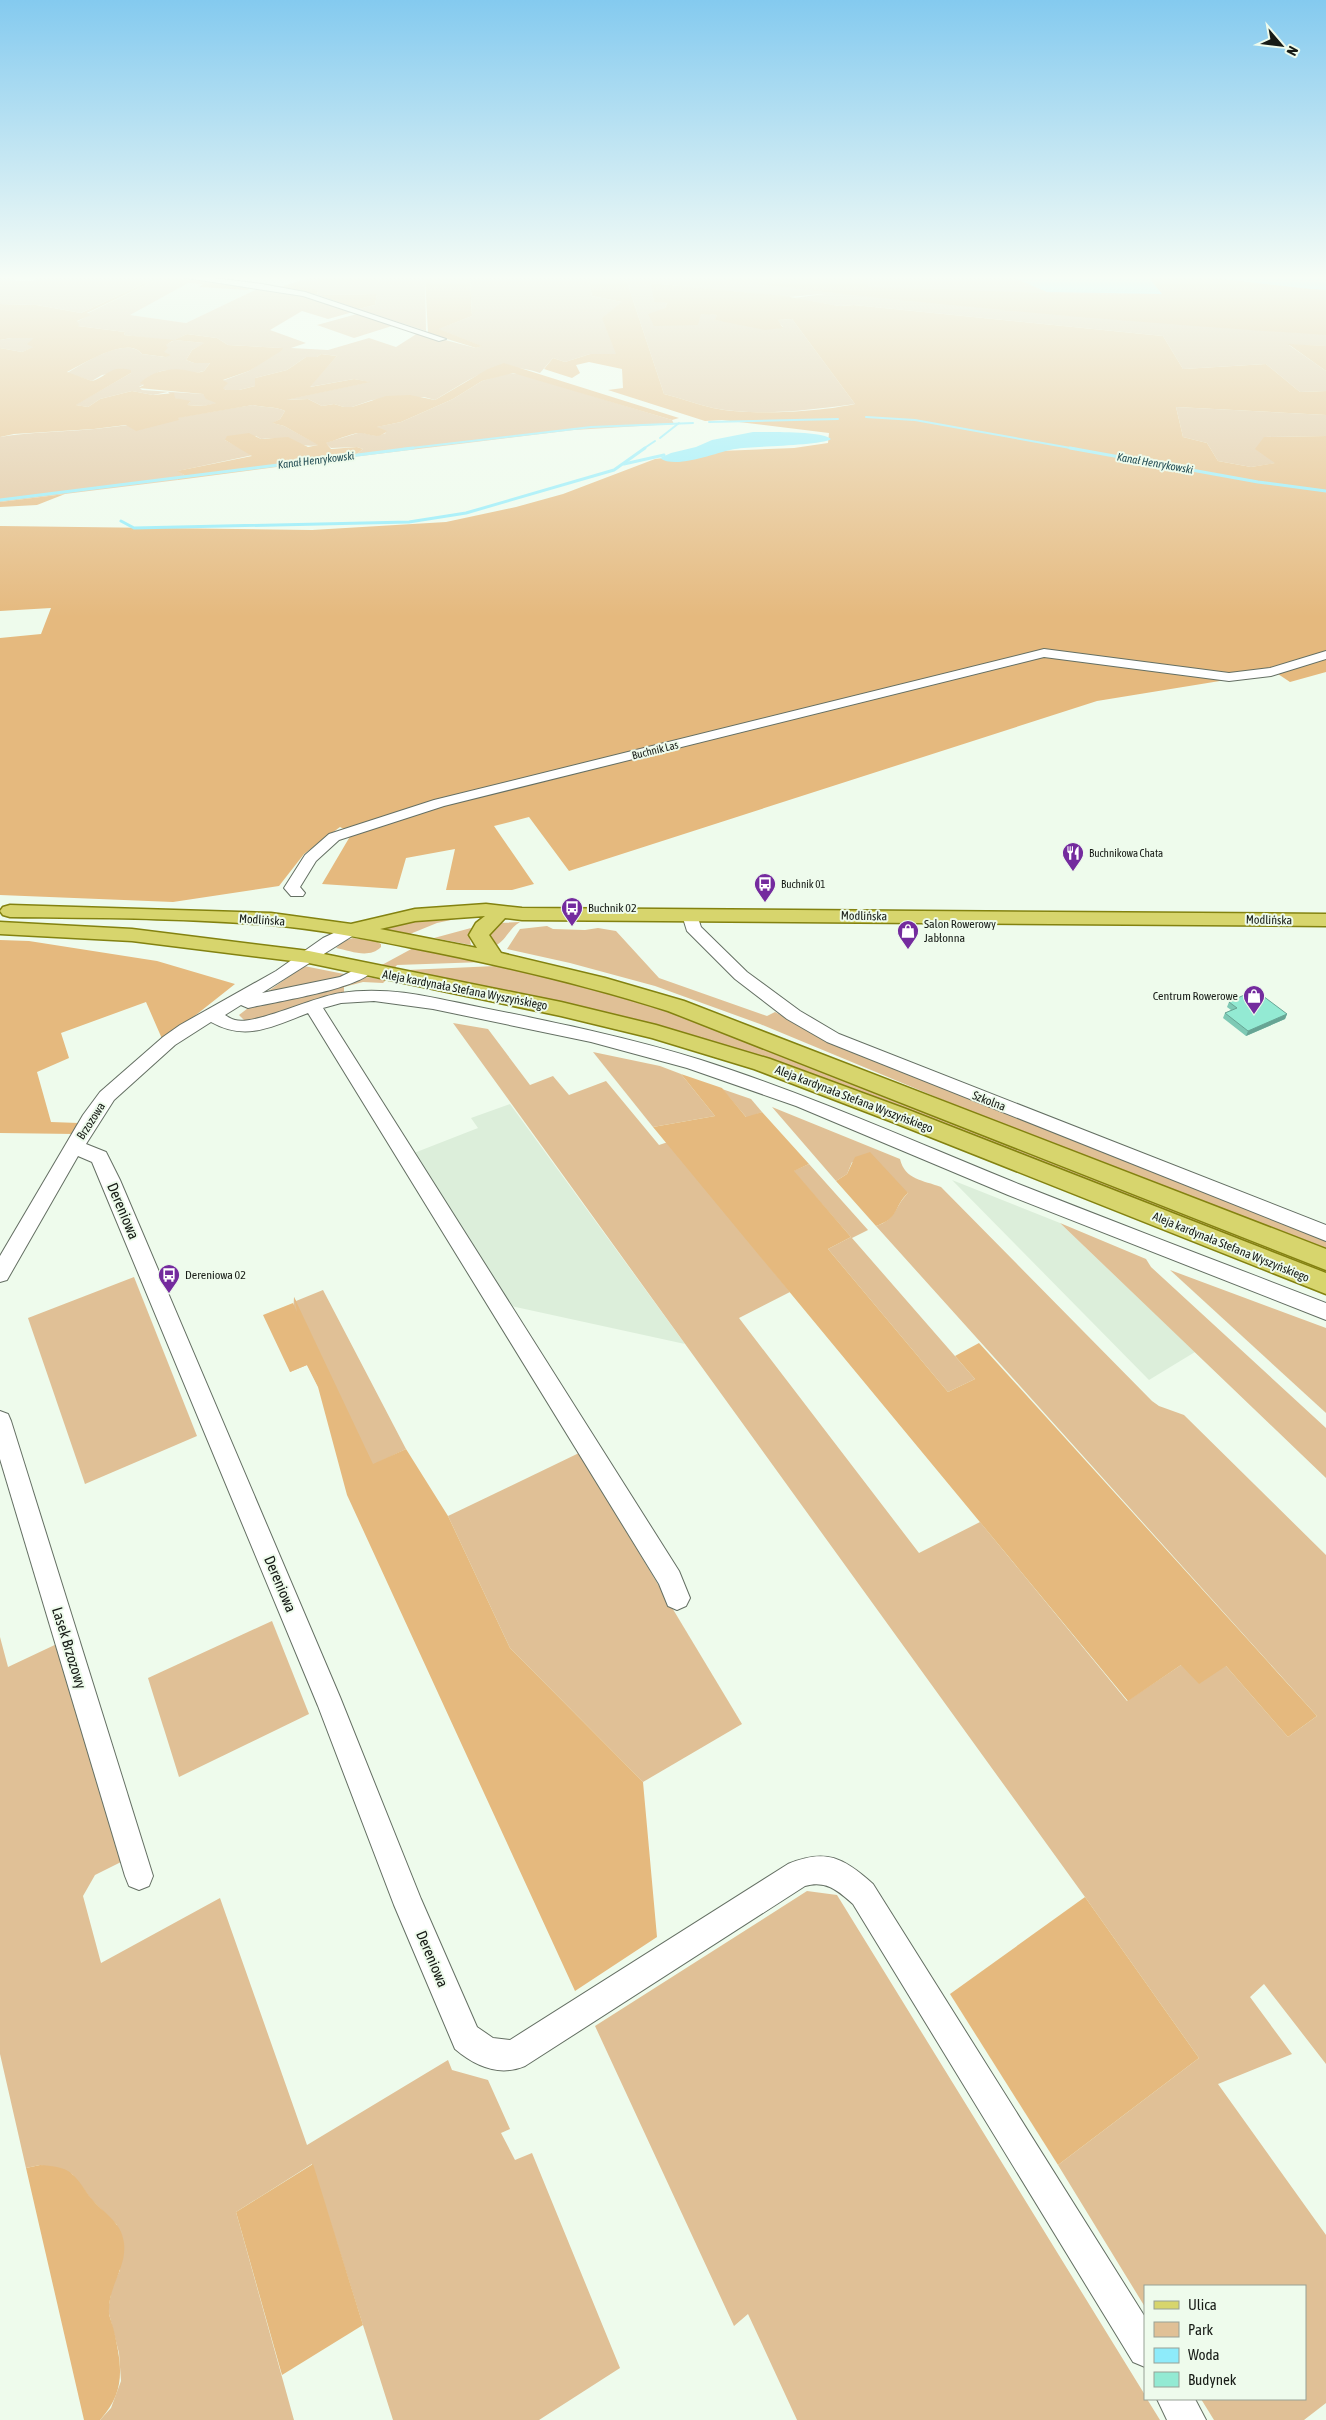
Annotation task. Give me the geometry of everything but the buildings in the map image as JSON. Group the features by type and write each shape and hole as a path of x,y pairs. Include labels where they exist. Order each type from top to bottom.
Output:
{"main road":[{"name":"Modlińska","path":"0,911 98,912 270,919 351,930 415,915 486,910 522,914 1326,920"},
{"name":"Modlińska","path":"365,970 413,941 441,928 522,914"},
{"path":"494,956 479,935 483,927 495,918"},
{"path":"0,928 132,935 309,957"},
{"name":"Aleja kardynała Stefana Wyszyńskiego","path":"351,930 494,956 625,990 732,1026 1326,1260"},
{"name":"Aleja kardynała Stefana Wyszyńskiego","path":"309,957 561,1009 656,1032 762,1064 898,1115 1326,1284"}],"street":[{"name":"Buchnik Las","path":"294,890 310,858 334,837 374,822 439,803 1044,653 1229,677 1271,672 1326,655"},
{"name":"Szkolna","path":"690,915 693,928 753,987 800,1021 833,1038 1326,1233"},
{"name":"Brzozowa","path":"0,1274 74,1147 107,1096 169,1041 282,975 329,942 351,930"},
{"path":"264,950 281,965 282,975"},
{"name":"Brzozowa","path":"218,1011 345,981 365,970"},
{"path":"218,1011 231,1026 247,1028 266,1023 312,1005 350,997 399,998 580,1033 693,1064 803,1101 1015,1190 1326,1312"},
{"path":"312,1005 670,1579 677,1598"},
{"name":"Dereniowa","path":"74,1147 99,1157 110,1180 331,1706 409,1905 466,2038 480,2050 501,2057 514,2055 798,1874 813,1868 824,1869 839,1875 863,1894 1144,2348"},
{"name":"Lasek Brzozowy","path":"0,1421 139,1876"},
{"path":"1176,2400 1188,2420"}],"shaded area":[{"path":"0,391 100,391 76,405 88,407 100,399 132,391 153,395 174,393 175,398 191,401 187,405 203,406 216,403 206,399 203,394 170,391 329,391 286,400 308,399 322,406 334,404 352,407 386,396 410,395 435,400 451,391 466,391 453,399 401,422 377,427 387,431 384,434 374,436 358,433 326,443 331,449 357,447 363,449 353,457 178,480 177,478 186,476 177,471 252,456 225,440 227,436 249,433 261,439 288,437 308,447 318,445 284,426 272,423 280,419 285,411 253,405 178,418 179,420 136,431 126,425 14,434 0,437"},
{"path":"574,391 593,391 679,418 672,420"},
{"path":"611,391 663,391 664,394 713,408 746,412 784,412 855,404 845,391 1326,391 1326,415 1176,407 1183,437 1207,443 1218,461 1251,467 1275,463 1255,449 1264,437 1326,436 1326,672 1290,682 1275,672 1097,701 569,871 529,817 494,826 534,884 512,890 446,890 455,849 406,858 397,889 322,884 352,833 340,827 304,854 279,886 173,902 0,895 0,638 41,634 51,608 0,611 0,526 312,530 446,522 516,507 563,494 655,459 720,451 794,448 828,443 829,433 722,420 705,421"},
{"path":"65,494 37,505 0,507 0,502"},
{"path":"0,940 29,941 157,961 235,984 163,1041 146,1002 61,1033 69,1058 37,1072 51,1122 79,1123 75,1134 0,1133"},
{"path":"681,1074 722,1088 746,1117 762,1112 809,1164 794,1171 851,1237 828,1249 948,1392 975,1379 955,1356 979,1343 1317,1716 1288,1737 1226,1666 1199,1684 1181,1665 1128,1701 653,1127 715,1116"},
{"path":"510,1104 685,1344 511,1306 414,1153 478,1128 471,1118"},
{"path":"870,1152 908,1193 893,1216 876,1226 836,1181 847,1174 855,1157"},
{"path":"952,1180 1060,1223 1195,1352 1149,1380"},
{"path":"294,1297 373,1464 406,1449 448,1516 510,1648 643,1782 657,1937 575,1991 347,1495 318,1387 307,1365 290,1372 263,1315 293,1303 297,1312"},
{"path":"1085,1897 1199,2058 1058,2165 950,1994"},
{"path":"313,2164 363,2325 282,2375 236,2212"},
{"path":"40,2165 61,2168 72,2174 91,2198 116,2223 124,2243 123,2260 112,2292 109,2312 119,2356 120,2378 114,2399 100,2420 84,2420 26,2168"}],"green space":[{"path":"100,391 156,391 203,394 218,403 204,406 186,405 190,402 174,398 168,392 153,395 132,391 100,399 88,407 75,405"},
{"path":"327,391 451,391 435,400 424,397 372,400 352,407 334,404 322,406 308,399 284,400"},
{"path":"466,391 576,391 672,420 674,424 574,430 353,457 363,449 357,447 331,448 325,443 358,433 381,435 386,433 376,427 401,422 453,399"},
{"path":"663,391 845,391 855,404 802,410 748,412 713,408 664,394"},
{"path":"253,405 285,411 280,419 273,423 284,426 319,445 304,445 268,438 261,439 256,436 225,440 253,455 178,471 186,476 177,478 178,480 0,502 0,437 115,427"},
{"path":"1176,407 1326,415 1326,436 1264,437 1276,463 1251,467 1218,461 1207,443 1183,437"},
{"path":"465,917 437,923 410,934 378,929 414,920"},
{"path":"520,922 495,946 485,932 498,923"},
{"path":"547,926 553,929 585,930 598,928 616,931 659,978 767,1016 775,1012 834,1044 1326,1237 1326,1252 1124,1175 760,1024 655,986 570,963 507,949 520,929"},
{"path":"471,928 469,935 471,945 434,938"},
{"path":"353,938 374,940 381,944 381,947 371,953 336,948 343,941"},
{"path":"415,947 484,962 397,965 393,970 380,966"},
{"path":"498,963 662,1008 1259,1244 1326,1268 1326,1276 736,1050 649,1023 560,1002 405,972 407,970 496,966"},
{"path":"304,966 349,975 336,980 267,992"},
{"path":"367,977 386,980 383,983 363,982 344,987 344,993 302,1004 260,1020 244,1020 239,1015 252,1005"},
{"path":"453,1023 488,1029 530,1085 553,1076 569,1095 606,1081 659,1145 668,1142 790,1292 739,1318 919,1553 980,1522 1127,1701 1181,1665 1226,1666 1288,1737 1317,1716 876,1226 888,1220 908,1193 852,1162 847,1174 836,1181 772,1107 900,1159 902,1166 910,1175 921,1181 941,1187 1152,1401 1159,1406 1184,1415 1326,1555 1326,2064 1264,1984 1250,1997 1292,2054 1218,2084 1326,2235 1326,2403 1304,2420 1214,2420 1202,2400 1306,2400 1306,2285 1144,2285 1144,2305 1058,2165 1199,2058 1085,1897"},
{"path":"593,1052 660,1066 681,1074 715,1116 653,1127"},
{"path":"722,1089 751,1099 762,1112 747,1118"},
{"path":"809,1164 868,1230 852,1238 975,1379 948,1392 828,1249 851,1237 793,1171"},
{"path":"1060,1223 1146,1259 1151,1267 1326,1428 1326,1478"},
{"path":"1170,1270 1326,1328 1326,1413"},
{"path":"134,1277 197,1436 85,1484 28,1318"},
{"path":"323,1290 406,1449 373,1465 324,1398 307,1365 290,1372 294,1297 296,1301"},
{"path":"579,1453 742,1724 643,1782 510,1648 448,1516"},
{"path":"272,1621 309,1714 179,1777 148,1678"},
{"path":"0,1637 8,1667 61,1642 125,1860 95,1875 83,1896 101,1963 220,1898 307,2145 448,2060 452,2070 488,2080 510,2129 501,2133 515,2160 532,2153 620,2368 539,2420 393,2420 312,2164 236,2212 294,2420 100,2420 111,2408 121,2381 119,2353 108,2310 112,2287 120,2270 117,2225 92,2200 72,2174 40,2165 26,2168 0,2054"},
{"path":"807,1891 837,1895 1144,2393 1144,2400 1148,2400 1160,2420 797,2420 748,2314 734,2326 595,2026"}],"water":[{"path":"753,432 807,433 826,436 831,439 814,443 735,449 686,461 667,461 660,458 712,440"}],"waterway":[{"name":"Kanał Henrykowski","path":"866,417 915,420 1076,449"},
{"name":"Kanał Henrykowski","path":"709,422 838,419"},
{"name":"Kanał Henrykowski","path":"678,424 693,423"},
{"name":"Kanał Henrykowski","path":"403,449 591,427 678,424"},
{"path":"660,438 678,424"},
{"path":"643,449 655,441"},
{"name":"Kanał Henrykowski","path":"0,500 413,448"},
{"path":"121,521 134,528 409,522 466,513 614,470 645,448"},
{"name":"Kanał Henrykowski","path":"1070,448 1258,482 1326,491"},
{"path":"624,464 664,455"}],"place":[{"name":"Buchnikowa Chata","path":"1073,872"},
{"name":"Buchnik 01","path":"765,903"},
{"name":"Buchnik 02","path":"572,927"},
{"name":"Salon Rowerowy Jabłonna","path":"908,950"},
{"name":"Centrum Rowerowe","path":"1254,1015"},
{"name":"Dereniowa 02","path":"169,1294"}]}
